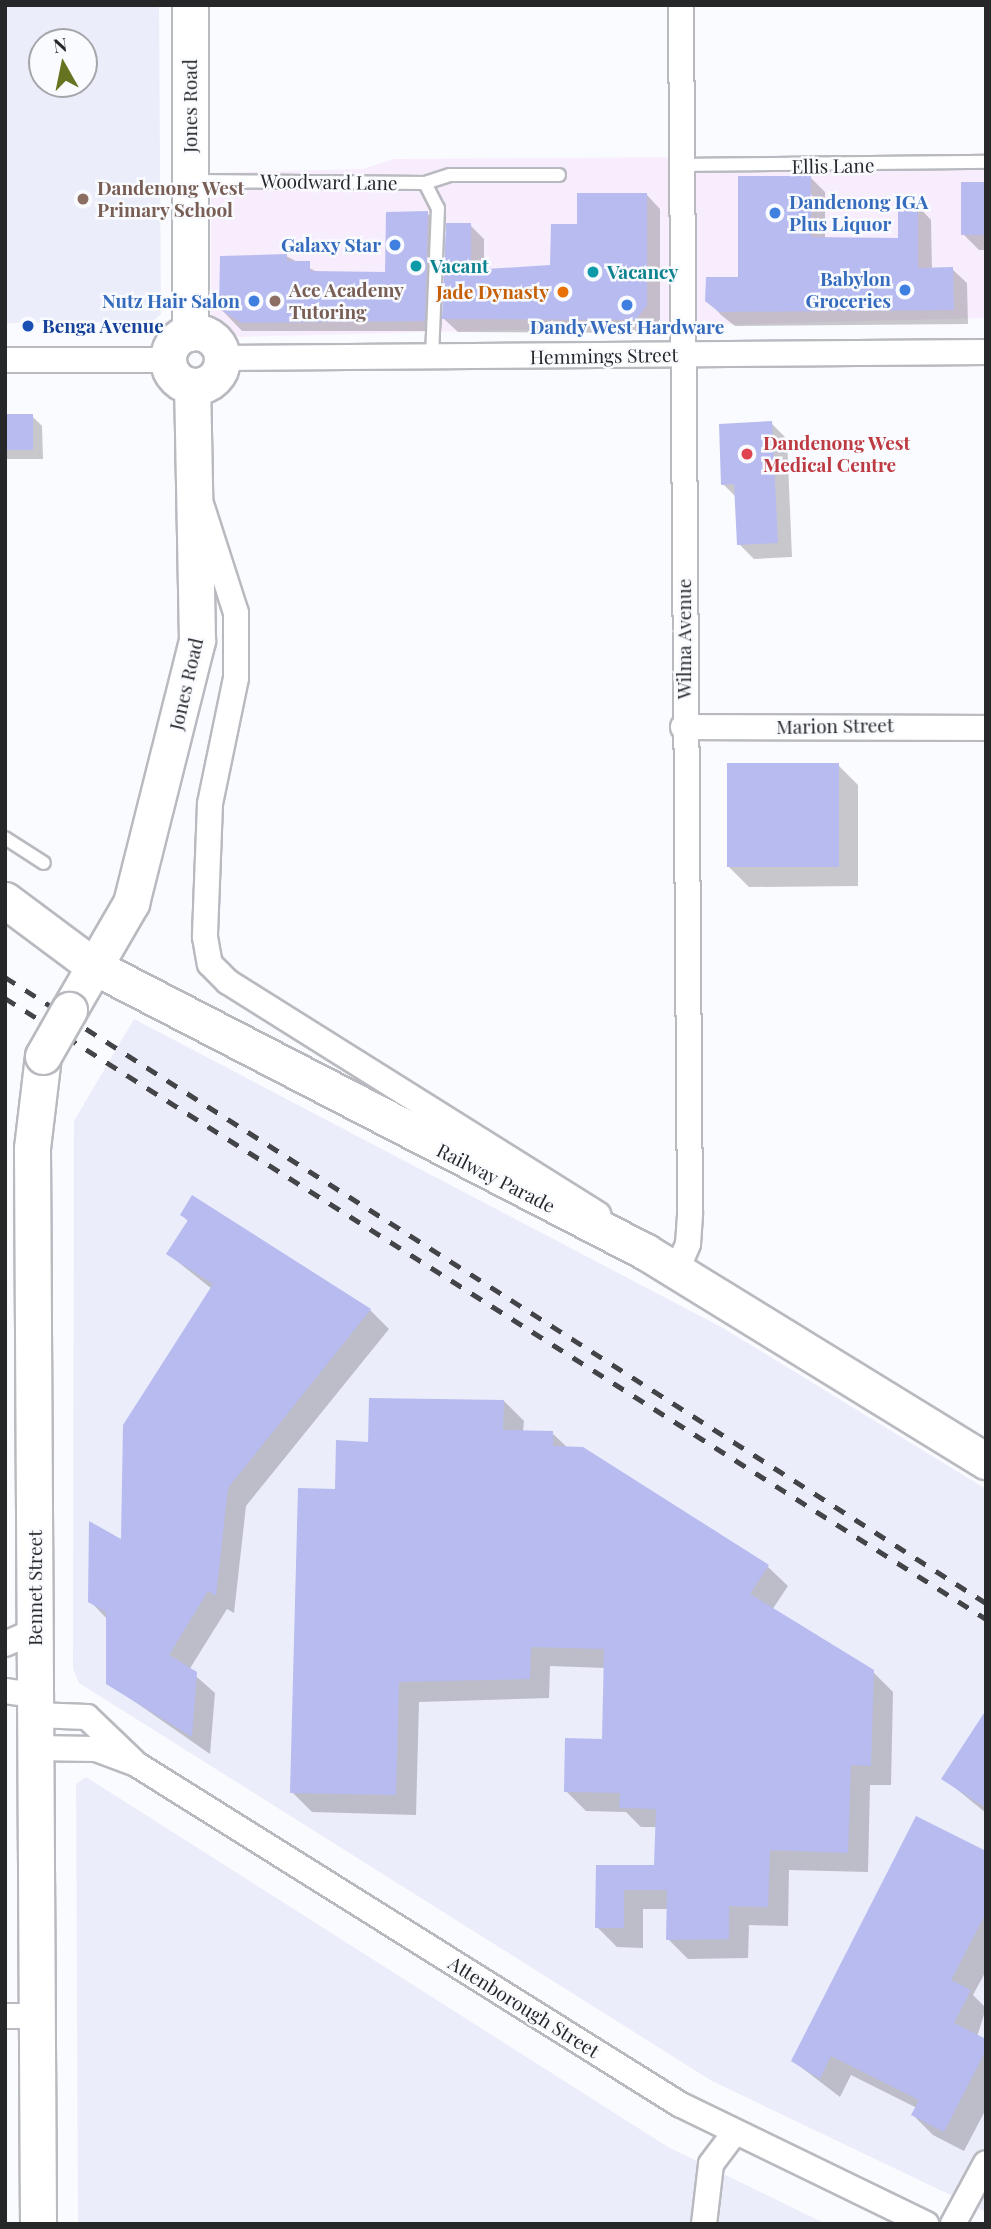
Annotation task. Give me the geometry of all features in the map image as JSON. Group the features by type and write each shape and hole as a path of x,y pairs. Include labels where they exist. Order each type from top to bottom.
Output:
{"main road":[{"name":"Jones Road","path":"190,5 190,333"},
{"path":"190,333 215,341 222,358 211,382 192,387 174,377 167,360 174,342 190,333"},
{"name":"Jones Road","path":"95,967 134,895 196,647 197,493 192,387"},
{"name":"Railway Parade","path":"5,900 95,967 646,1252 986,1461"},
{"name":"Bennet Street","path":"38,2224 21,2016 28,1712 20,1637 32,1148 43,1056 95,967"}],"street":[{"name":"Wilma Avenue","path":"677,1270 690,1226 683,727 681,5"},
{"name":"Hemmings Street","path":"222,358 432,359 986,352"},
{"path":"5,360 167,360"},
{"path":"197,493 236,613 236,678 210,804 205,937 210,964 228,982 564,1187 646,1252"},
{"name":"Marion Street","path":"683,727 986,728"},
{"name":"Attenborough Street","path":"28,1712 91,1718 136,1764"},
{"name":"Attenborough Street","path":"28,1712 96,1749 136,1764 679,2104 926,2224"},
{"path":"704,2224 709,2169 735,2132"},
{"path":"953,2224 986,2163"}],"lane":[{"name":"Ellis Lane","path":"681,165 986,162"},
{"name":"Woodward Lane","path":"190,181 425,183 450,175 559,175"},
{"name":"Woodward Lane","path":"425,183 438,208 432,359"},
{"path":"5,838 44,863"}],"shaded area":[{"name":"Dandenong West Primary School","path":"5,5 159,5 161,314 152,322 5,323"},
{"path":"986,155 986,318 239,337 211,325 211,173 363,169 393,159"},
{"path":"134,1019 723,1328 986,1489 986,2212 712,2081 79,1683 73,1668 74,1121"},
{"path":"86,1777 668,2147 826,2224 78,2224 76,1784"}],"building":[{"path":"738,176 811,176 811,237 898,238 898,204 918,204 918,268 953,267 954,310 719,312 705,301 706,277 738,277"},
{"path":"961,182 986,182 986,235 961,235"},
{"path":"577,193 647,193 647,306 635,320 442,319 446,223 471,223 471,270 550,265 551,224 577,224"},
{"path":"428,211 425,321 242,323 219,309 220,256 287,254 287,261 310,261 310,271 385,272 386,212"},
{"path":"5,414 33,414 33,450 5,450"},
{"name":"Dandenong West Medical Centre","path":"772,421 778,543 737,545 734,484 721,485 719,424"},
{"path":"727,763 839,763 839,867 727,867"},
{"path":"192,1195 371,1309 228,1488 216,1596 208,1591 169,1655 197,1672 192,1737 106,1684 106,1612 88,1602 89,1521 121,1539 123,1425 213,1284 166,1254 188,1220 180,1215"},
{"path":"369,1398 504,1400 503,1430 553,1431 553,1446 583,1447 769,1565 750,1594 874,1670 871,1766 851,1765 848,1853 770,1850 768,1907 729,1906 729,1939 666,1940 667,1890 624,1890 624,1928 595,1928 596,1865 654,1865 656,1809 619,1808 620,1793 564,1792 565,1738 602,1739 604,1649 531,1647 530,1679 399,1682 396,1795 290,1793 298,1488 335,1489 336,1440 368,1442"},
{"path":"986,1710 986,1808 941,1779"},
{"path":"916,1816 986,1851 986,1913 951,1980 971,1990 954,2023 986,2039 986,2050 944,2132 911,2115 919,2100 831,2056 820,2079 791,2061"}],"railway":[{"path":"5,977 986,1603"},
{"path":"5,998 986,1619"}],"place":[{"name":"Dandenong West Primary School","path":"83,199"},
{"name":"Dandenong IGA Plus Liquor","path":"775,213"},
{"name":"Galaxy Star","path":"395,245"},
{"name":"Vacant","path":"416,266"},
{"name":"Vacancy","path":"593,272"},
{"name":"Babylon Groceries","path":"905,290"},
{"name":"Jade Dynasty","path":"563,292"},
{"name":"Nutz Hair Salon","path":"254,301"},
{"name":"Ace Academy Tutoring","path":"275,301"},
{"name":"Dandy West Hardware","path":"627,305"},
{"name":"Benga Avenue","path":"28,326"},
{"name":"Dandenong West Medical Centre","path":"747,454"}]}
